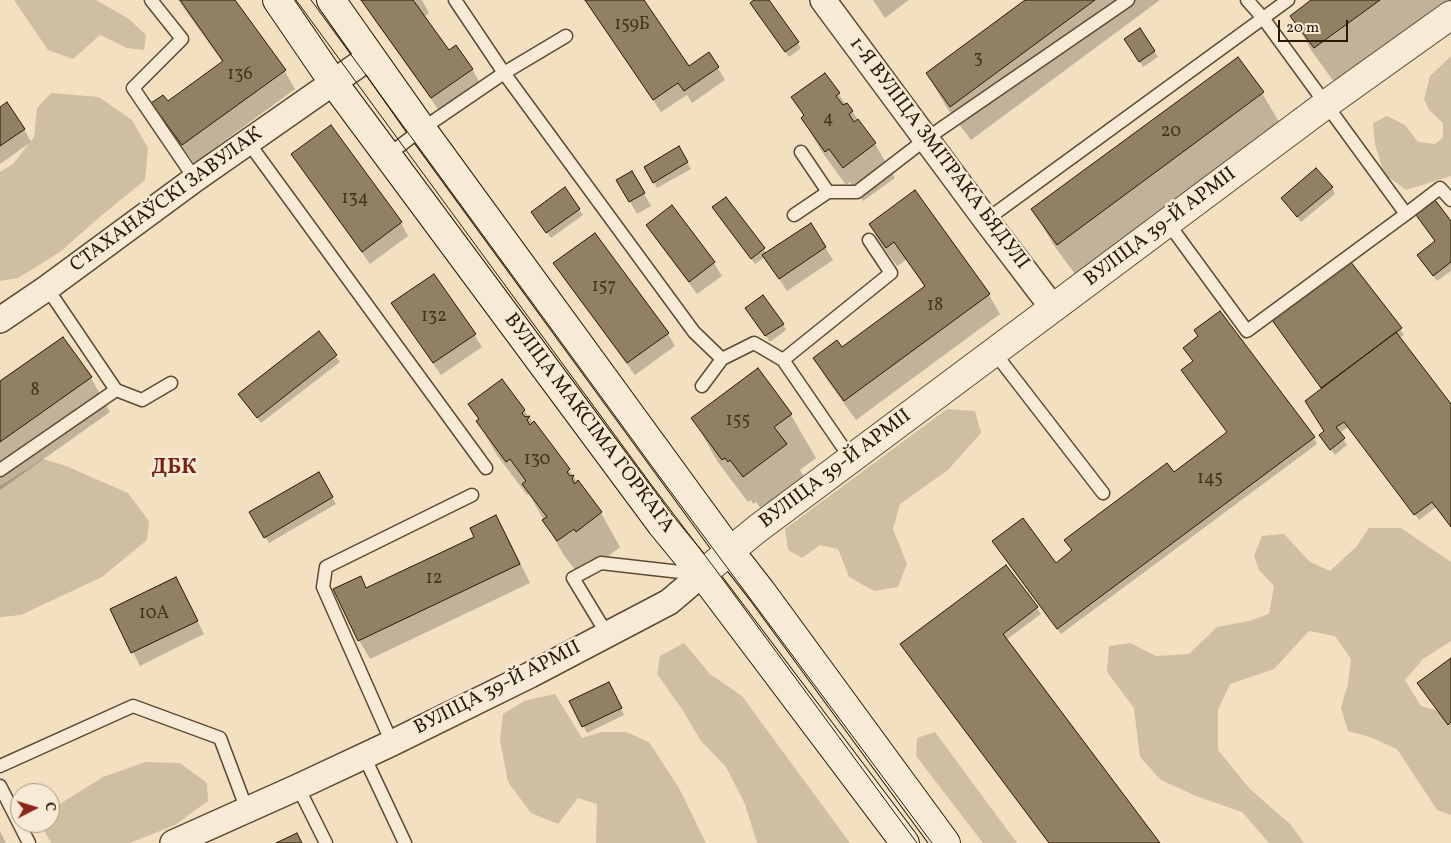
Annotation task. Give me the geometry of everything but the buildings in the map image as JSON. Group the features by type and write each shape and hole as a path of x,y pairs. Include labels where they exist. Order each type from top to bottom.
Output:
{"main road":[{"name":"ВУЛІЦА МАКСІМА ГОРКАГА","path":"277,0 334,82 661,524 702,574 905,843"},
{"name":"ВУЛІЦА МАКСІМА ГОРКАГА","path":"331,0 422,129 943,842"},
{"name":"ВУЛІЦА 39-Й АРМІІ","path":"702,574 758,529 994,352 1325,105 1451,15"}],"street":[{"name":"1-Я ВУЛІЦА ЗМІТРАКА БЯДУЛІ","path":"823,0 1053,308"},
{"name":"СТАХАНАЎСКІ ЗАВУЛАК","path":"0,320 47,288 195,179 371,56"},
{"name":"ВУЛІЦА 39-Й АРМІІ","path":"173,843 364,756 530,675 669,602 702,574"}],"lane":[{"path":"151,0 182,39 133,88 195,179"},
{"path":"455,0 504,73 694,332 722,359"},
{"path":"794,215 828,192 857,192 926,139 1128,0"},
{"path":"1247,0 1263,18 1406,214"},
{"path":"986,220 1288,0"},
{"path":"388,155 422,129 504,73 566,36"},
{"path":"248,142 486,468"},
{"path":"801,152 828,192"},
{"path":"1168,223 1248,331 1440,188 1451,200"},
{"path":"783,360 891,273 869,240"},
{"path":"47,288 116,390 142,400 171,383"},
{"path":"702,386 722,359 754,343 783,360 851,459"},
{"path":"994,352 1103,493"},
{"path":"0,470 116,390"},
{"path":"392,742 323,587 326,567 472,495"},
{"path":"607,634 573,578 601,563 702,574"},
{"path":"0,766 134,706 220,738 247,810"},
{"path":"364,756 405,843"},
{"path":"0,786 30,843"},
{"path":"298,787 326,843"}],"shaded area":[{"path":"14,0 96,0 129,19 146,35 144,50 127,48 100,35 73,59 48,50"},
{"path":"1451,56 1451,176 1406,190 1384,174 1375,144 1373,123 1387,116 1405,125 1418,142 1435,144 1443,137 1443,123 1429,110 1424,99 1430,76"},
{"path":"51,93 99,97 132,120 148,148 145,180 60,252 18,278 0,281 0,172 13,164 34,137 37,108"},
{"path":"947,409 975,411 981,433 948,470 900,504 893,529 907,564 898,587 874,591 849,577 838,549 820,545 802,558 788,550 785,529"},
{"path":"43,459 66,466 128,493 149,521 147,540 102,577 21,615 0,617 0,486"},
{"path":"1369,528 1401,528 1451,562 1451,641 1423,659 1405,680 1421,706 1440,711 1451,709 1451,815 1437,810 1397,749 1370,737 1348,731 1341,708 1348,683 1351,659 1335,636 1309,631 1274,669 1230,684 1218,710 1218,750 1250,789 1290,824 1304,843 1269,843 1242,812 1196,796 1161,780 1140,757 1134,708 1107,672 1109,646 1130,643 1156,656 1189,654 1217,627 1249,621 1269,614 1274,586 1259,570 1254,556 1262,536 1284,534 1310,562 1330,571 1356,547"},
{"path":"684,643 710,674 742,696 850,843 757,843 745,804 726,767 701,741 682,709 657,674 660,656"},
{"path":"555,694 582,738 602,732 626,732 649,742 679,788 706,843 596,843 597,804 578,798 558,824 531,813 508,782 500,740 503,714 524,701"},
{"path":"935,732 1017,843 983,843 916,756 917,738"},
{"path":"145,762 180,763 207,783 208,801 175,825 130,843 51,843 46,833 60,833 60,804 103,777"}],"tram line":[{"path":"296,0 917,843"},
{"path":"311,0 659,476 932,843"}],"district":[{"name":"ДБК","path":"174,469"}]}
